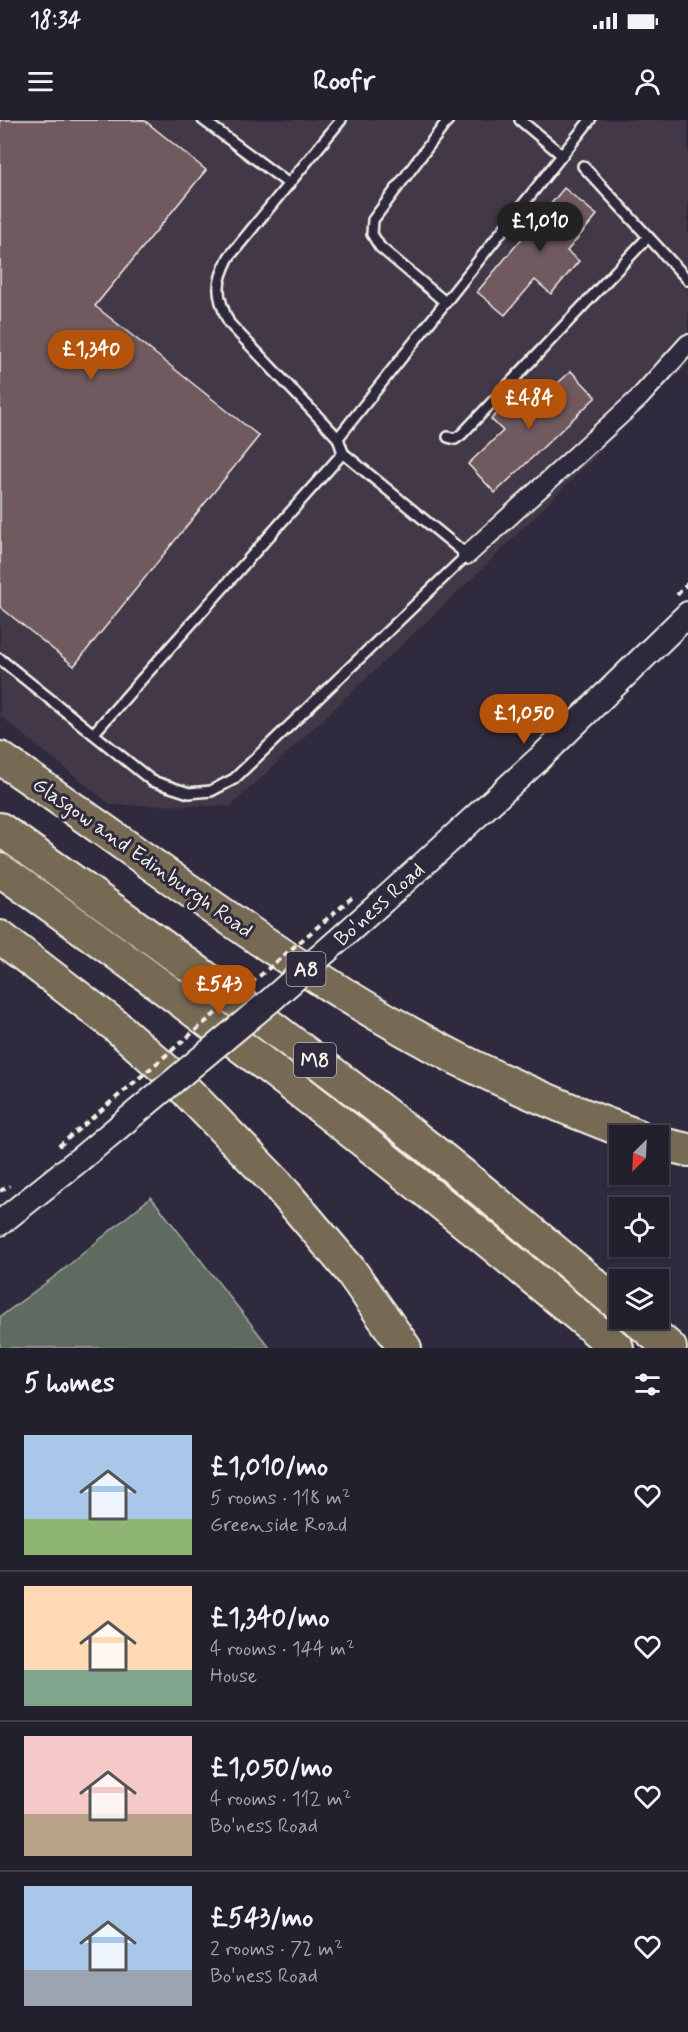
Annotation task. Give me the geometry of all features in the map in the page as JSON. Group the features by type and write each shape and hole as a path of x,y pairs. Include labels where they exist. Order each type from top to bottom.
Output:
{"highway":[{"name":"Glasgow and Edinburgh Road","path":"0,758 245,928 386,1018 457,1058 521,1089 609,1125"},
{"name":"M8","path":"0,829 215,984 334,1074 436,1154 609,1297"},
{"name":"M8","path":"0,870 149,977 311,1100 453,1211 617,1348"},
{"path":"0,937 116,1026 168,1072 277,1184 350,1270 405,1348"},
{"path":"669,1146 688,1150"},
{"path":"648,1329 670,1348"}],"main road":[{"name":"Bo'ness Road","path":"0,1223 271,1000 384,900 539,759 688,614"}],"street":[{"path":"467,555 639,398 688,344"}],"lane":[{"path":"203,120 289,184"},
{"path":"0,659 152,781 189,793 211,791 234,779 467,555 343,453 338,438 229,323 221,306 218,288 220,274 229,257 341,120"},
{"path":"446,302 380,247 372,234 373,220 448,120"},
{"path":"520,120 562,155"},
{"path":"338,438 590,120"},
{"path":"583,166 688,280"},
{"path":"448,437 455,439 462,434 648,237"},
{"path":"93,734 343,453"}],"path":[{"path":"59,1146 356,894"}],"shaded area":[{"path":"0,120 688,120 688,364 480,571 231,806 111,805 0,716"}],"green space":[{"path":"151,1197 270,1348 0,1348 0,1317 58,1274"}],"building":[{"path":"0,120 144,120 206,170 95,306 259,436 74,666 0,607"},
{"path":"564,188 597,215 567,251 579,261 551,294 535,280 505,315 477,292"},
{"path":"571,371 596,397 495,493 468,464 503,431 491,419 520,392 533,406"}]}
